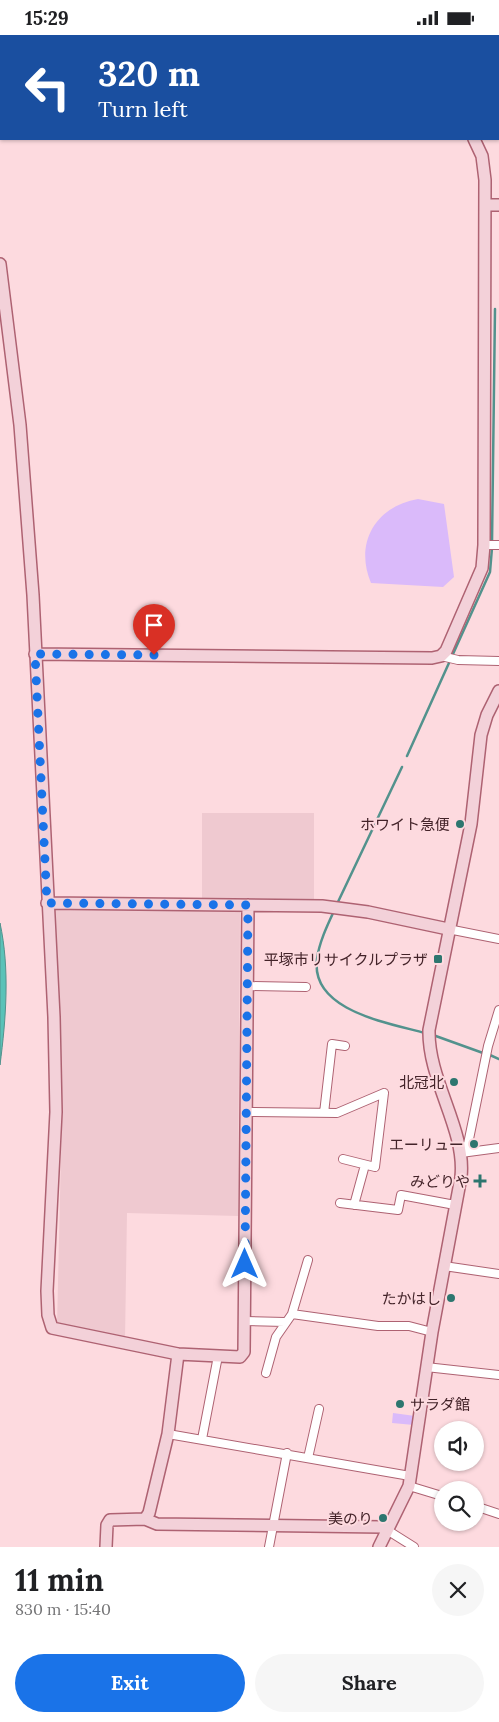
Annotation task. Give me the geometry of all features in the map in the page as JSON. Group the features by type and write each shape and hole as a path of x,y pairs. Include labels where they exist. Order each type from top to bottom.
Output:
{"street":[{"path":"445,658 446,651 482,568 484,545 485,180 482,156 474,140"},
{"path":"485,205 499,205"},
{"path":"0,265 20,425 33,595 56,1112 47,1291 49,1323 52,1328 58,1331 178,1354 240,1357 244,1352 248,905"},
{"path":"484,545 499,545"},
{"path":"35,654 445,658 499,661"},
{"path":"379,1547 410,1481 426,1367 461,1177 461,1153 436,1074 429,1035 448,929 471,824 481,735 487,715 499,691"},
{"path":"47,903 330,907 499,939"},
{"path":"247,986 306,987"},
{"path":"461,1153 468,1144 488,1046 499,1009"},
{"path":"324,1113 332,1044 345,1046"},
{"path":"245,1113 337,1113 384,1093 375,1167 343,1159"},
{"path":"461,1153 499,1148"},
{"path":"354,1205 365,1165"},
{"path":"340,1203 398,1210 401,1195 455,1205"},
{"path":"266,1373 276,1337 284,1327 285,1322 292,1315 308,1260"},
{"path":"444,1266 499,1274"},
{"path":"292,1315 378,1326 409,1326 432,1332"},
{"path":"245,1321 285,1322"},
{"path":"145,1519 157,1485 168,1434 178,1354"},
{"path":"202,1439 218,1356"},
{"path":"426,1367 499,1375"},
{"path":"308,1458 319,1409"},
{"path":"168,1434 287,1453 410,1481 434,1492"},
{"path":"270,1547 287,1453"},
{"path":"484,1509 499,1514"},
{"path":"106,1547 107,1525 110,1520 145,1519 157,1524 382,1527 414,1547"}],"shaded area":[{"path":"418,499 444,504 454,577 443,587 371,583 366,568 365,554 367,541 372,529 380,518 391,509"},
{"path":"202,813 314,813 314,901 202,900"},
{"path":"53,907 240,912 238,1216 127,1213 125,1340 57,1326 62,1111"},
{"path":"393,1413 415,1416 414,1425 392,1423"}],"water":[{"path":"0,923 5,958 6,994 0,1065"}],"waterway":[{"path":"492,543 495,309"},
{"path":"407,756 490,572 492,548"},
{"path":"337,904 402,767"},
{"path":"334,911 321,941 317,959 318,977 326,991 339,1003 355,1012 392,1025 425,1033"},
{"path":"433,1035 483,1053"},
{"path":"490,1055 499,1059"}],"place":[{"name":"ホワイト急便","path":"460,824"},
{"name":"平塚市リサイクルプラザ","path":"438,959"},
{"name":"北冠北","path":"454,1082"},
{"name":"エーリュー","path":"474,1144"},
{"name":"みどりや","path":"480,1181"},
{"name":"たかはし","path":"451,1298"},
{"name":"サラダ館","path":"400,1404"},
{"name":"美のり","path":"383,1518"}],"route":[{"path":"154,655 35,654 47,903 248,905 245,1264"}]}
